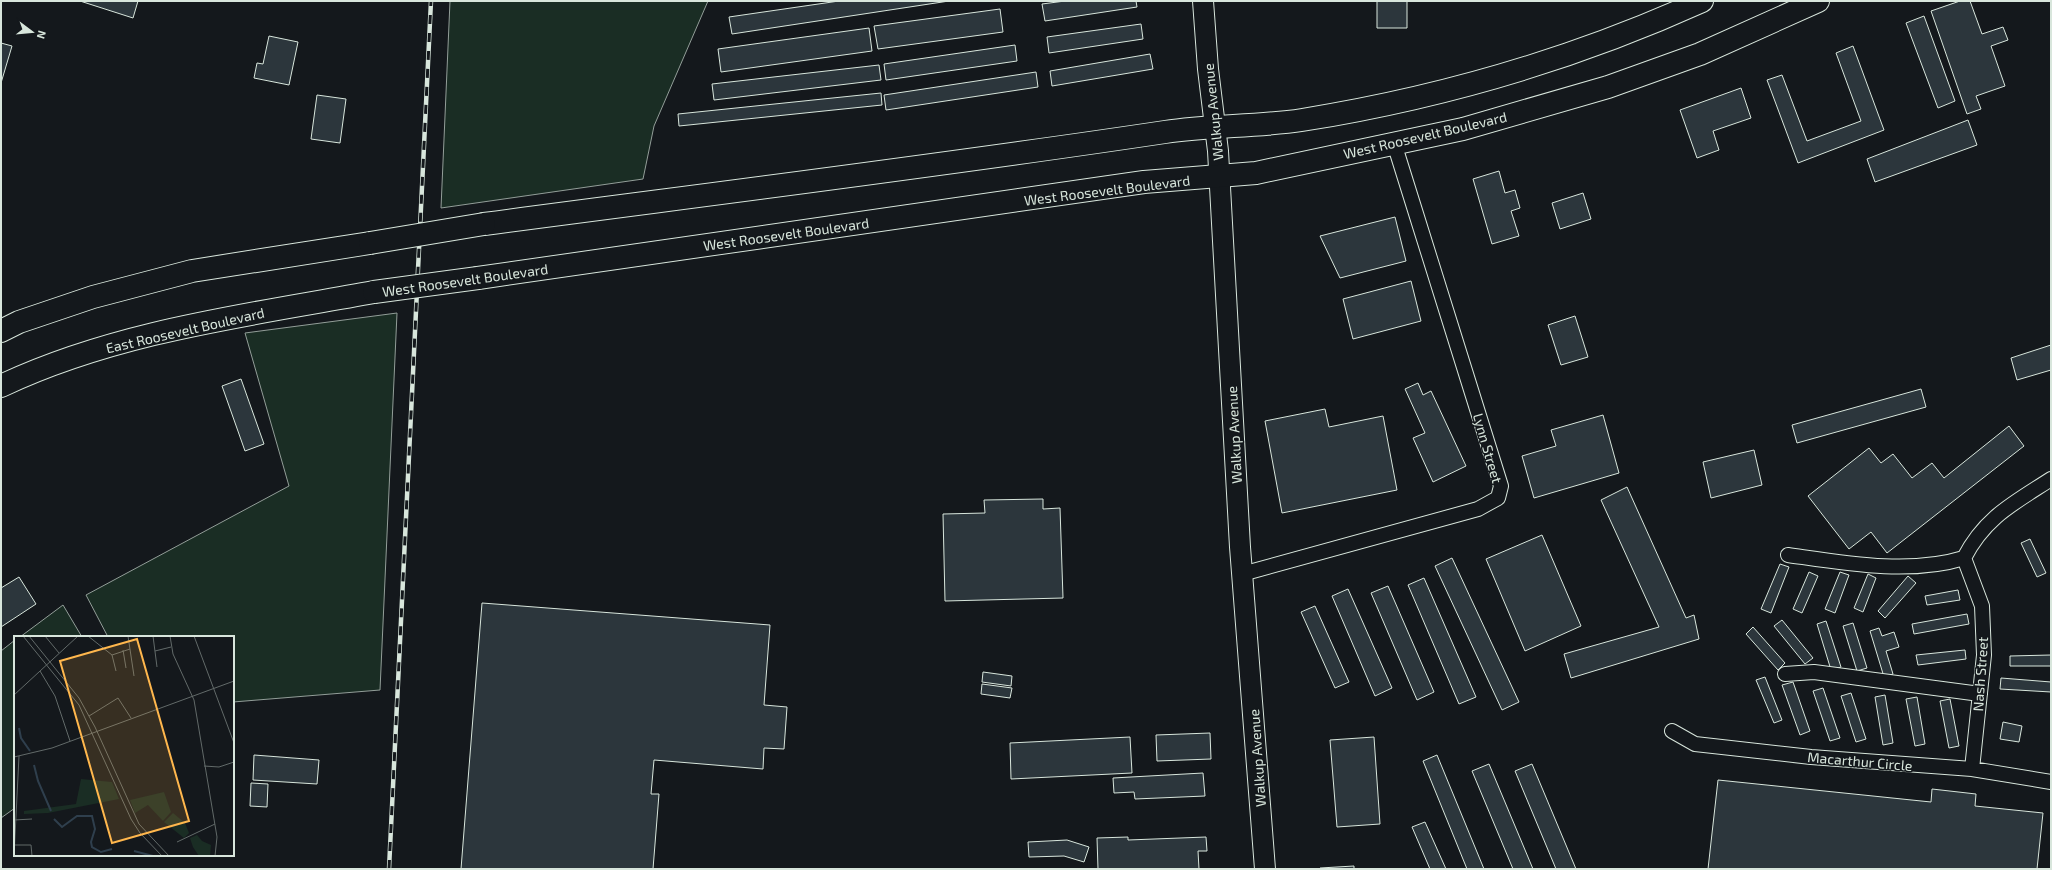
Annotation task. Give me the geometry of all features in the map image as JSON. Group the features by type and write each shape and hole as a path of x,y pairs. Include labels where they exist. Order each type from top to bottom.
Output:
{"highway":[{"path":"1,331 19,322 93,297 192,272 484,224 909,168 1194,127 1299,120 1439,93 1538,65 1640,29 1702,1"},
{"name":"West Roosevelt Boulevard","path":"374,292 1144,182 1256,174 1463,129 1608,87 1700,54 1818,1"},
{"name":"East Roosevelt Boulevard","path":"1,386 32,371 122,342 216,321 374,292"}],"street":[{"name":"Walkup Avenue","path":"1203,1 1208,69 1219,176 1242,574 1265,869"},
{"name":"Lynn Street","path":"1242,574 1478,509 1498,498 1501,486 1394,144"},
{"path":"1788,555 1859,565 1944,564 1964,558 1973,540 1991,519 2051,479"},
{"name":"Nash Street","path":"1964,558 1982,606 1984,655 1972,769"},
{"path":"1786,674 1814,672 1980,694"},
{"name":"Macarthur Circle","path":"1672,731 1695,744 1811,757 1972,769 2051,782"}],"green space":[{"path":"450,1 708,1 654,126 643,179 441,208"},
{"path":"397,313 380,690 234,702 234,636 107,636 86,595 289,486 245,333"},
{"path":"63,605 81,636 21,636"},
{"path":"14,641 14,809 1,818 1,651"}],"building":[{"path":"80,1 138,1 133,18"},
{"path":"839,1 949,1 732,34 729,17"},
{"path":"1065,1 1136,1 1137,7 1045,21 1042,4"},
{"path":"1377,1 1407,1 1407,28 1377,28"},
{"path":"1960,1 1970,1 1982,34 2003,27 2008,40 1991,46 2005,86 1976,96 1981,109 1967,114 1931,11"},
{"path":"1000,9 1003,32 878,49 874,26"},
{"path":"1924,16 1955,101 1938,108 1906,23"},
{"path":"1141,24 1143,39 1049,53 1047,37"},
{"path":"869,28 872,51 721,72 718,49"},
{"path":"269,36 298,42 289,85 254,78 257,63 263,64"},
{"path":"1,43 12,46 1,83"},
{"path":"1015,45 1017,61 886,80 884,64"},
{"path":"1853,46 1884,130 1798,163 1767,80 1782,75 1807,141 1861,121 1836,53"},
{"path":"1150,54 1153,69 1052,86 1050,71"},
{"path":"879,65 881,80 714,100 712,84"},
{"path":"1036,72 1038,87 886,110 884,95"},
{"path":"1741,88 1751,118 1713,131 1719,150 1697,158 1680,110"},
{"path":"881,93 882,105 679,126 678,114"},
{"path":"317,95 346,99 340,143 311,139"},
{"path":"1968,120 1977,145 1875,182 1867,159"},
{"path":"1499,171 1505,193 1515,190 1520,208 1511,211 1519,236 1492,244 1473,179"},
{"path":"1583,193 1591,219 1560,229 1552,203"},
{"path":"1395,217 1406,261 1340,278 1320,236"},
{"path":"1411,281 1421,321 1353,339 1343,299"},
{"path":"1575,316 1588,357 1561,365 1548,325"},
{"path":"2051,345 2051,370 2017,380 2011,358"},
{"path":"241,379 264,444 245,451 222,386"},
{"path":"1418,383 1423,395 1431,391 1466,466 1433,482 1413,438 1425,433 1405,389"},
{"path":"1921,389 1926,407 1797,443 1792,425"},
{"path":"1325,409 1329,427 1383,416 1397,490 1282,513 1265,421"},
{"path":"1603,415 1619,473 1534,498 1522,456 1556,446 1551,430"},
{"path":"2009,426 2024,446 1887,553 1871,532 1849,549 1808,496 1869,448 1881,463 1893,454 1912,478 1932,463 1944,478"},
{"path":"1754,450 1762,485 1711,498 1703,462"},
{"path":"1627,487 1686,618 1694,615 1699,639 1571,678 1564,654 1659,627 1601,500"},
{"path":"1043,499 1043,509 1060,508 1063,598 945,601 943,514 985,513 984,500"},
{"path":"1542,535 1581,626 1525,651 1486,559"},
{"path":"2030,539 2046,573 2037,577 2021,543"},
{"path":"1452,558 1519,702 1502,710 1435,566"},
{"path":"1780,564 1789,567 1771,613 1761,609"},
{"path":"1809,572 1818,576 1802,613 1793,609"},
{"path":"1840,572 1849,575 1835,613 1825,609"},
{"path":"1868,574 1876,578 1863,612 1854,608"},
{"path":"1908,576 1916,583 1885,618 1878,611"},
{"path":"19,577 36,604 1,627 1,588"},
{"path":"1424,578 1476,697 1459,704 1408,585"},
{"path":"1388,586 1434,692 1417,700 1371,593"},
{"path":"1348,589 1392,688 1375,696 1332,596"},
{"path":"1958,590 1960,600 1927,605 1925,596"},
{"path":"482,603 770,625 764,705 787,707 784,749 764,748 763,769 654,760 651,794 659,794 653,869 461,869"},
{"path":"1315,606 1349,682 1335,688 1301,612"},
{"path":"1967,614 1969,624 1914,634 1912,624"},
{"path":"1782,620 1813,658 1805,664 1774,626"},
{"path":"1826,621 1841,667 1831,670 1817,624"},
{"path":"1853,623 1867,668 1857,671 1843,626"},
{"path":"1753,627 1785,663 1778,670 1746,634"},
{"path":"1879,628 1882,636 1894,632 1899,647 1886,651 1893,674 1884,677 1870,631"},
{"path":"1965,650 1966,659 1918,665 1916,655"},
{"path":"2051,655 2051,666 2010,666 2010,656"},
{"path":"983,672 1012,676 1011,686 982,682"},
{"path":"1765,677 1782,720 1774,723 1756,680"},
{"path":"2001,678 2051,682 2051,692 2000,689"},
{"path":"1793,682 1810,731 1800,735 1782,685"},
{"path":"982,684 1012,688 1010,698 981,694"},
{"path":"1823,688 1840,738 1830,741 1813,691"},
{"path":"1851,693 1866,739 1856,742 1841,696"},
{"path":"1885,695 1893,743 1883,745 1875,697"},
{"path":"1917,697 1925,744 1915,746 1906,699"},
{"path":"1950,699 1959,746 1949,748 1940,701"},
{"path":"2003,722 2022,726 2019,742 2000,739"},
{"path":"1210,733 1211,759 1157,761 1156,735"},
{"path":"1130,737 1132,773 1011,779 1010,743"},
{"path":"1374,737 1380,824 1337,827 1330,740"},
{"path":"254,755 319,760 317,784 253,780"},
{"path":"1437,755 1484,869 1467,869 1423,761"},
{"path":"1489,764 1533,869 1513,869 1472,771"},
{"path":"1532,764 1576,869 1556,869 1515,771"},
{"path":"1203,773 1205,796 1135,799 1134,792 1114,793 1113,778"},
{"path":"1718,780 1931,802 1932,789 1976,794 1975,806 2043,813 2037,869 1708,869"},
{"path":"251,783 268,784 267,807 250,806"},
{"path":"1425,822 1446,869 1430,869 1412,827"},
{"path":"1128,837 1128,840 1206,837 1207,851 1198,851 1199,869 1098,869 1097,838"},
{"path":"1067,840 1089,847 1084,862 1064,856 1029,857 1028,842"},
{"path":"1354,866 1354,869 1320,869 1320,868"}],"railway":[{"path":"389,869 431,1"}]}
